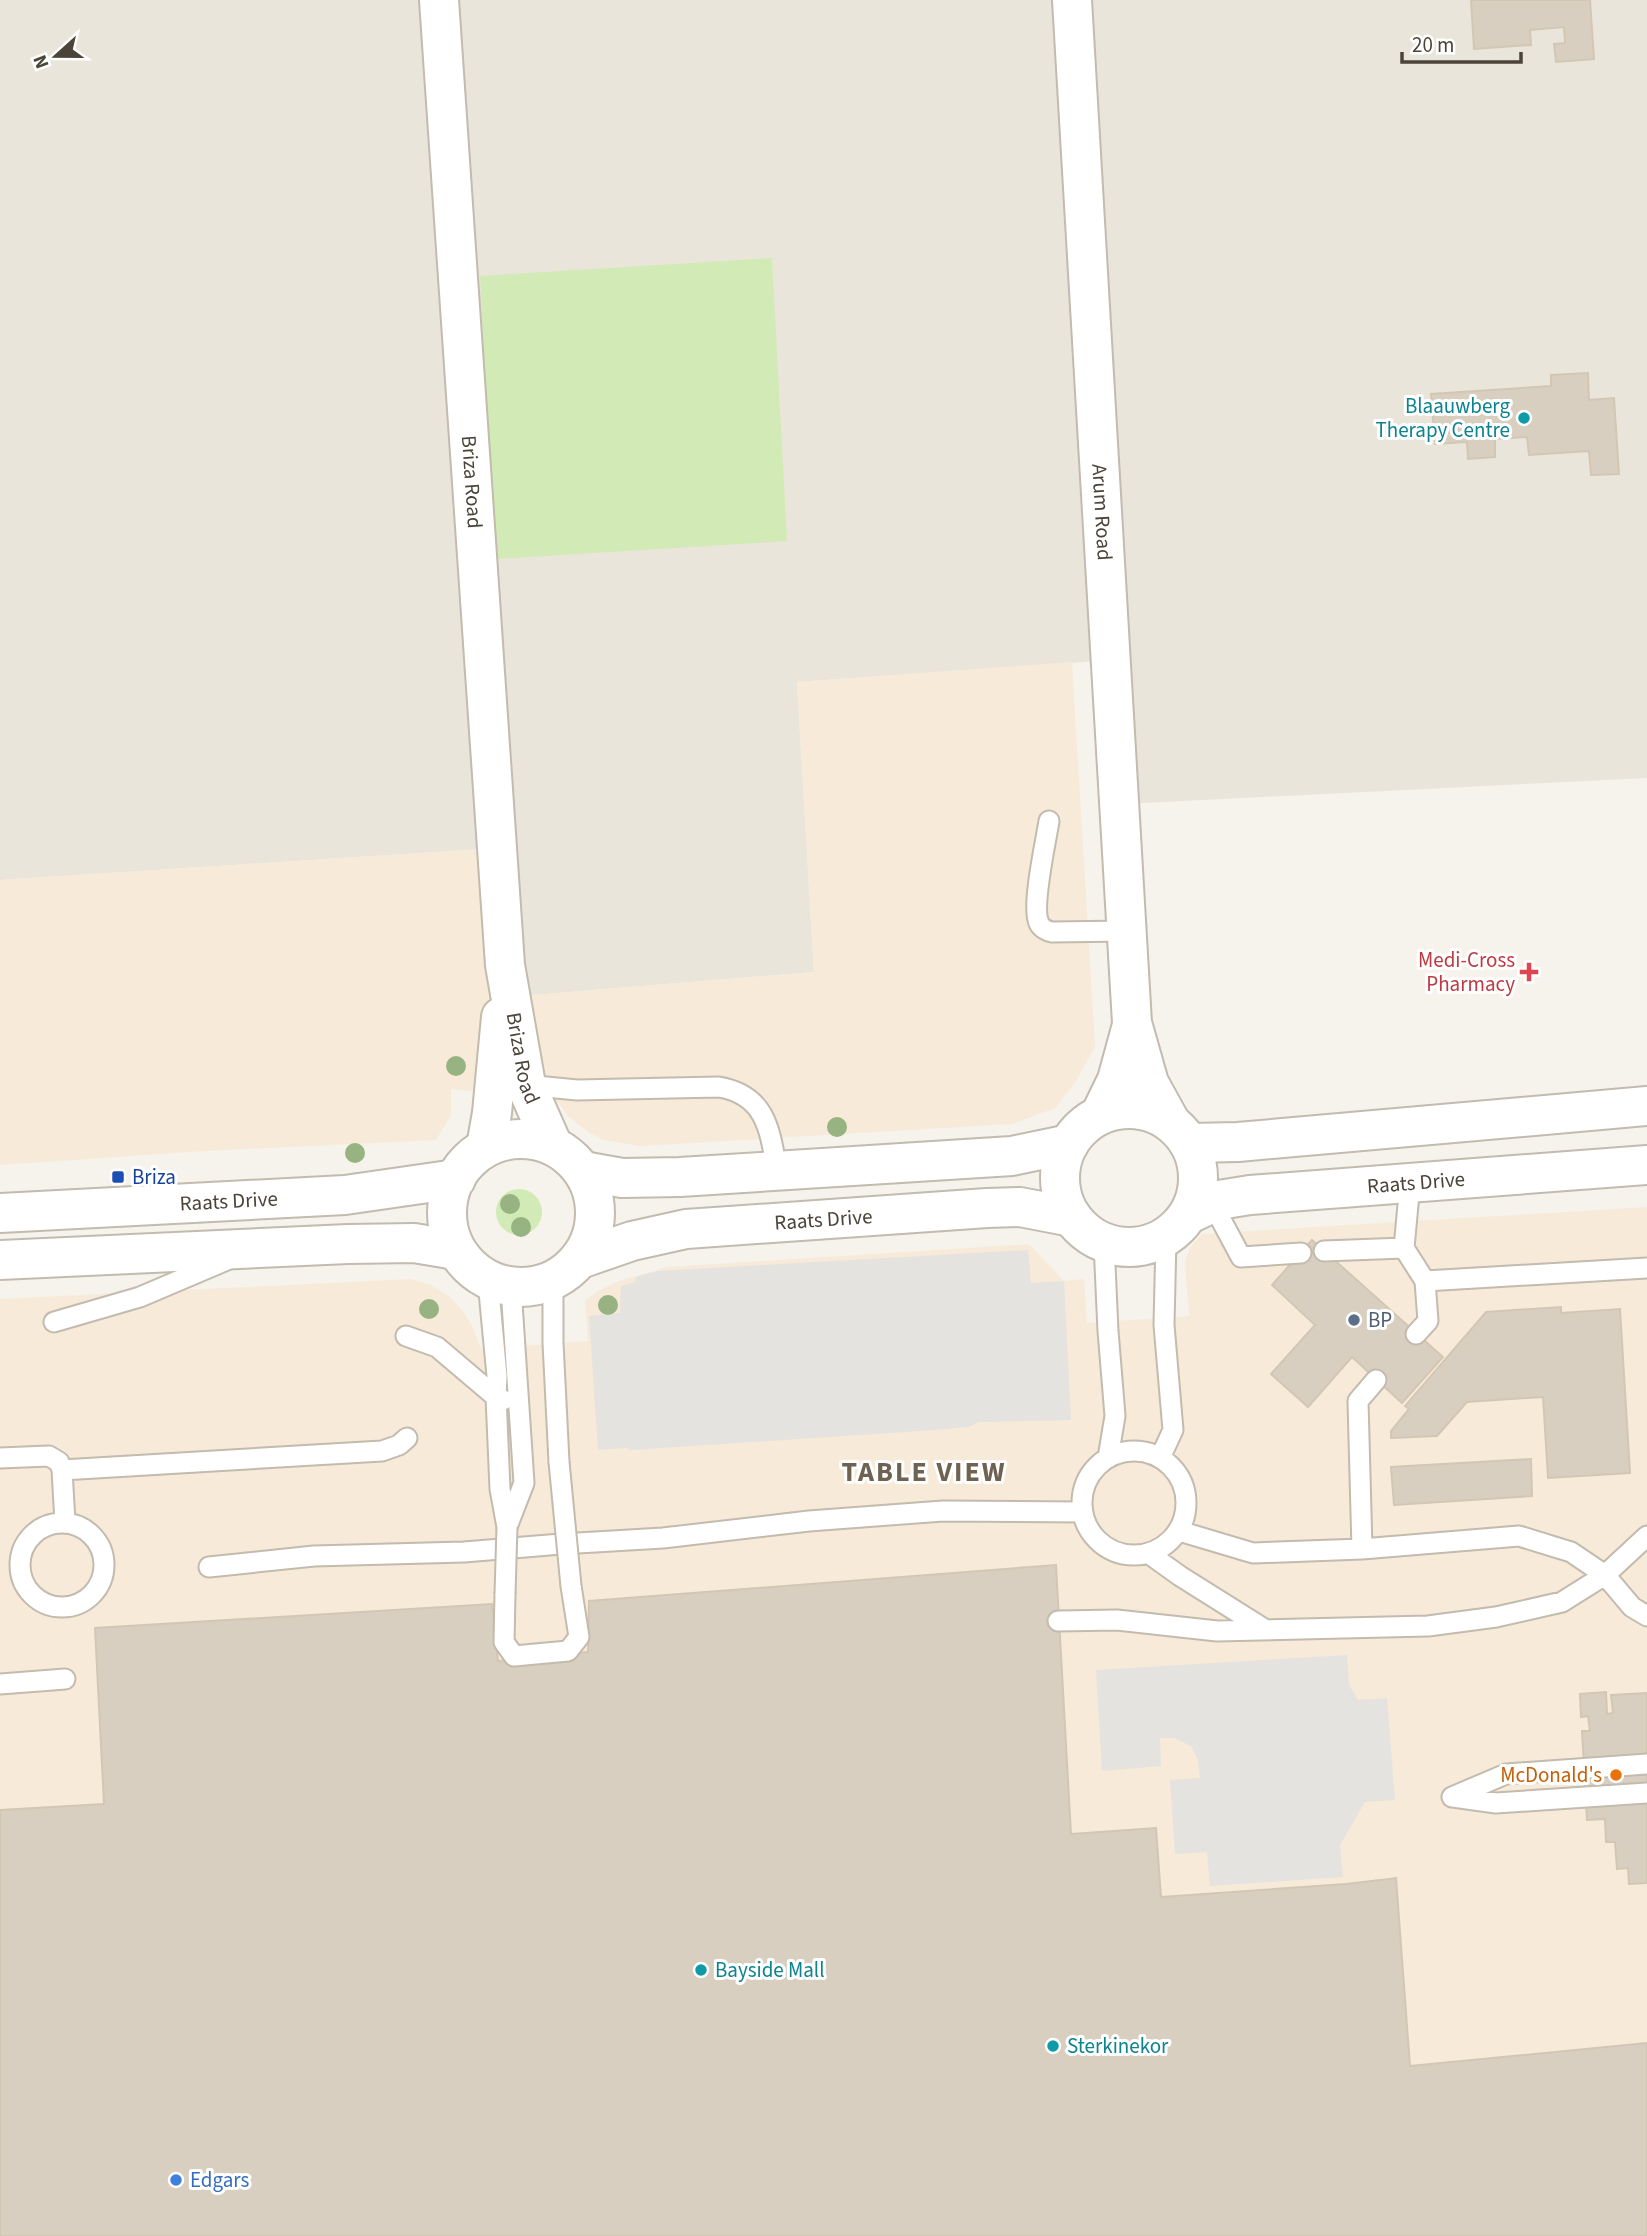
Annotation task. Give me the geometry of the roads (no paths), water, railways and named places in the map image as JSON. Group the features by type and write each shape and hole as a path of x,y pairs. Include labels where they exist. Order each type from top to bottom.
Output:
{"street":[{"name":"Briza Road","path":"439,0 505,965 526,1085 553,1146"},
{"name":"Arum Road","path":"1072,0 1132,1023 1149,1083 1180,1133"},
{"name":"Briza Road","path":"486,1147 492,1113 505,965"},
{"name":"Arum Road","path":"1100,1115 1117,1080 1132,1023"},
{"path":"1180,1133 1238,1142 1647,1106"},
{"path":"1124,1109 1149,1111 1180,1133 1195,1156 1198,1186 1189,1218 1143,1247 1130,1248 1104,1243 1091,1237 1072,1217 1065,1204 1060,1173 1063,1158 1078,1132 1100,1115 1124,1109"},
{"path":"519,1139 537,1140 553,1146 583,1171 591,1188 596,1206 590,1243 567,1270 533,1288 500,1284 470,1268 450,1237 447,1208 449,1192 474,1156 486,1147 519,1139"},
{"path":"583,1171 622,1178 680,1177 1012,1156 1069,1144"},
{"name":"Raats Drive","path":"1189,1218 1219,1200 1250,1195 1647,1165"},
{"name":"Raats Drive","path":"0,1213 345,1195 456,1179"},
{"name":"Raats Drive","path":"567,1270 632,1241 686,1230 987,1208 1020,1207 1072,1217"},
{"path":"0,1260 414,1243 456,1250"}],"lane":[{"path":"1049,821 1036,908 1038,922 1046,931 1052,932 1127,931"},
{"path":"526,1085 577,1090 733,1089 745,1094 757,1105 772,1141 777,1171"},
{"path":"1410,1183 1404,1248 1425,1281 1428,1321 1416,1334"},
{"path":"1160,1458 1173,1430 1164,1325 1189,1218 1241,1257 1301,1253"},
{"path":"1104,1243 1115,1416 1108,1458"},
{"path":"1324,1251 1404,1248"},
{"path":"54,1322 140,1297 254,1249"},
{"path":"1425,1281 1647,1268"},
{"path":"500,1284 496,1397 500,1489 507,1527 504,1642 514,1657 568,1651 579,1637 571,1586 559,1462 553,1343 567,1270"},
{"path":"500,1284 518,1406 524,1483 507,1527"},
{"path":"406,1336 437,1347 496,1397 518,1406"},
{"path":"1362,1549 1358,1401 1376,1380"},
{"path":"62,1470 382,1451 399,1445 407,1438"},
{"path":"1143,1451 1160,1458 1173,1469 1183,1483 1186,1500 1184,1518 1179,1531 1164,1546 1147,1553 1130,1555 1114,1551 1100,1541 1089,1528 1083,1512 1082,1496 1087,1480 1108,1458 1125,1452 1143,1451"},
{"path":"0,1458 49,1456 59,1462 62,1470 65,1522"},
{"path":"209,1567 314,1556 464,1552 663,1538 809,1521 943,1511 1083,1512"},
{"path":"65,1522 86,1529 100,1546 105,1568 97,1589 81,1604 59,1608 37,1601 9,1563 26,1541 43,1526 65,1522"},
{"path":"1179,1531 1252,1553 1362,1549 1519,1536 1564,1549 1605,1575 1632,1607 1647,1616"},
{"path":"1058,1621 1117,1620 1217,1632 1428,1626 1496,1617 1562,1602 1605,1575 1647,1536"},
{"path":"1147,1553 1266,1630"},
{"path":"0,1684 65,1679"},
{"path":"1647,1764 1506,1774 1452,1797 1496,1803 1647,1793"}],"place":[{"name":"Blaauwberg Therapy Centre","path":"1524,418"},
{"name":"Medi-Cross Pharmacy","path":"1529,972"},
{"name":"Briza","path":"118,1177"},
{"name":"BP","path":"1354,1320"},
{"name":"McDonald's","path":"1616,1775"},
{"name":"Bayside Mall","path":"701,1970"},
{"name":"Sterkinekor","path":"1053,2046"},
{"name":"Edgars","path":"176,2180"}],"district":[{"name":"TABLE VIEW","path":"924,1471"}]}
